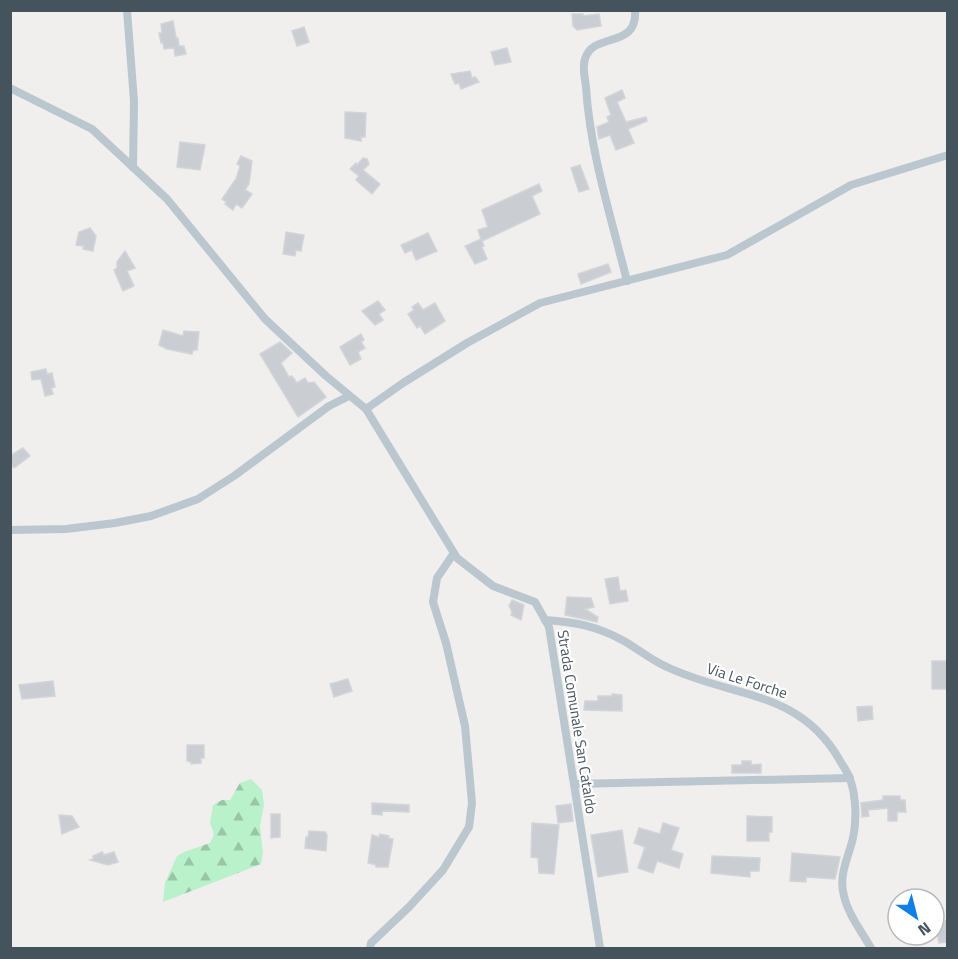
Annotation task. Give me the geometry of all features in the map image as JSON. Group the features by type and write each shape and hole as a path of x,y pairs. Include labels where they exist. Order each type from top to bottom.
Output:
{"street":[{"path":"127,10 134,102 133,167"},
{"path":"627,281 588,118 584,60 591,48 630,33 636,22 635,10"},
{"name":"Strada Comunale San Cataldo","path":"10,88 92,129 167,199 266,319 366,409 457,558 493,586 535,602 549,627 600,948"},
{"path":"366,409 458,349 540,303 727,255 851,185 948,154"},
{"path":"10,530 66,529 115,523 151,516 198,499 234,476 329,406 349,396"},
{"path":"370,948 371,943 410,907 443,870 469,827 472,802 465,726 446,643 433,602 437,578 454,553"},
{"name":"Via Le Forche","path":"545,620 578,623 600,629 665,667 725,689 782,705 810,723 828,740 850,778 855,819 853,838 843,877 843,895 870,948"},
{"path":"574,784 850,778"}],"green space":[{"path":"251,779 262,790 264,805 260,826 263,853 261,864 163,902 165,883 177,856 210,843 214,834 210,823 213,805 222,800 230,800 240,783"}],"building":[{"path":"572,14 583,14 583,16 599,14 601,26 577,30 573,26"},
{"path":"173,21 179,46 184,46 186,54 175,56 174,48 164,49 161,43 159,33 162,33 161,24"},
{"path":"304,27 309,42 297,46 292,31"},
{"path":"507,48 511,62 495,65 491,52"},
{"path":"470,71 472,78 475,77 479,82 461,89 459,83 455,84 451,74"},
{"path":"622,90 625,98 617,102 626,122 646,117 647,121 628,129 634,143 616,150 610,135 599,139 597,127 609,122 607,117 611,115 605,98"},
{"path":"345,112 366,113 365,137 361,137 361,141 345,138"},
{"path":"180,142 205,145 200,170 177,167"},
{"path":"241,156 252,161 249,184 245,190 252,194 242,208 236,204 233,210 222,199 236,179 240,166 237,164"},
{"path":"363,158 367,159 369,164 363,170 380,184 372,194 356,180 359,176 350,169"},
{"path":"580,165 589,189 579,192 571,168"},
{"path":"539,184 542,191 532,196 540,214 482,241 487,259 475,264 465,246 481,239 478,230 488,227 482,210"},
{"path":"90,228 96,236 93,251 76,245 79,232"},
{"path":"286,232 304,235 301,251 296,250 295,256 283,254"},
{"path":"428,233 437,251 416,260 412,250 405,253 401,245"},
{"path":"125,251 135,268 127,271 134,286 123,291 114,270"},
{"path":"608,264 611,272 581,284 578,274"},
{"path":"378,301 385,310 379,314 383,320 375,325 362,311"},
{"path":"418,303 423,310 435,303 445,321 425,334 420,326 417,328 408,314"},
{"path":"163,330 183,336 184,331 199,332 197,350 193,350 192,354 159,345"},
{"path":"361,334 364,340 361,342 365,348 358,352 361,359 350,365 340,347"},
{"path":"280,342 292,353 281,363 289,377 292,376 297,383 305,378 308,383 314,382 326,397 298,417 260,354"},
{"path":"46,369 47,374 52,373 55,387 51,388 53,394 45,396 41,379 32,380 31,372"},
{"path":"23,448 30,456 14,468 10,462 10,456"},
{"path":"618,577 620,591 626,590 628,601 610,604 605,579"},
{"path":"567,597 591,598 594,607 585,609 598,617 597,622 565,615"},
{"path":"512,600 524,605 521,620 511,615 509,606"},
{"path":"932,661 948,661 948,689 932,689"},
{"path":"348,679 352,691 334,697 330,684"},
{"path":"53,681 55,696 22,699 19,685"},
{"path":"612,694 622,695 622,711 584,710 585,701 598,701 598,696 612,696"},
{"path":"872,706 873,719 858,721 857,707"},
{"path":"187,745 204,745 204,758 201,758 201,763 191,764 187,761"},
{"path":"742,761 751,761 751,765 761,764 761,773 732,773 732,765 742,765"},
{"path":"883,796 900,796 900,800 905,800 906,812 897,812 897,821 888,821 888,808 868,810 869,816 862,817 861,803 883,800"},
{"path":"372,803 409,805 409,812 382,811 382,815 372,814"},
{"path":"571,804 573,821 558,823 556,806"},
{"path":"271,814 280,814 280,837 271,838"},
{"path":"59,815 72,816 79,827 62,834"},
{"path":"747,816 772,817 772,832 769,832 769,841 747,841"},
{"path":"532,823 559,825 554,874 539,873 538,858 531,857"},
{"path":"663,823 679,828 671,850 683,854 679,868 657,861 653,873 638,868 645,847 634,843 639,828 660,834"},
{"path":"622,830 628,872 598,877 591,835"},
{"path":"309,831 325,832 327,835 326,851 305,848"},
{"path":"380,834 393,839 388,867 376,867 368,863 372,835 379,837"},
{"path":"102,852 104,855 114,852 118,862 108,865 90,860"},
{"path":"792,853 840,857 835,879 806,877 806,882 790,881"},
{"path":"712,856 760,858 759,871 750,871 750,877 711,873"},
{"path":"946,920 948,920 948,942 946,942"}]}
